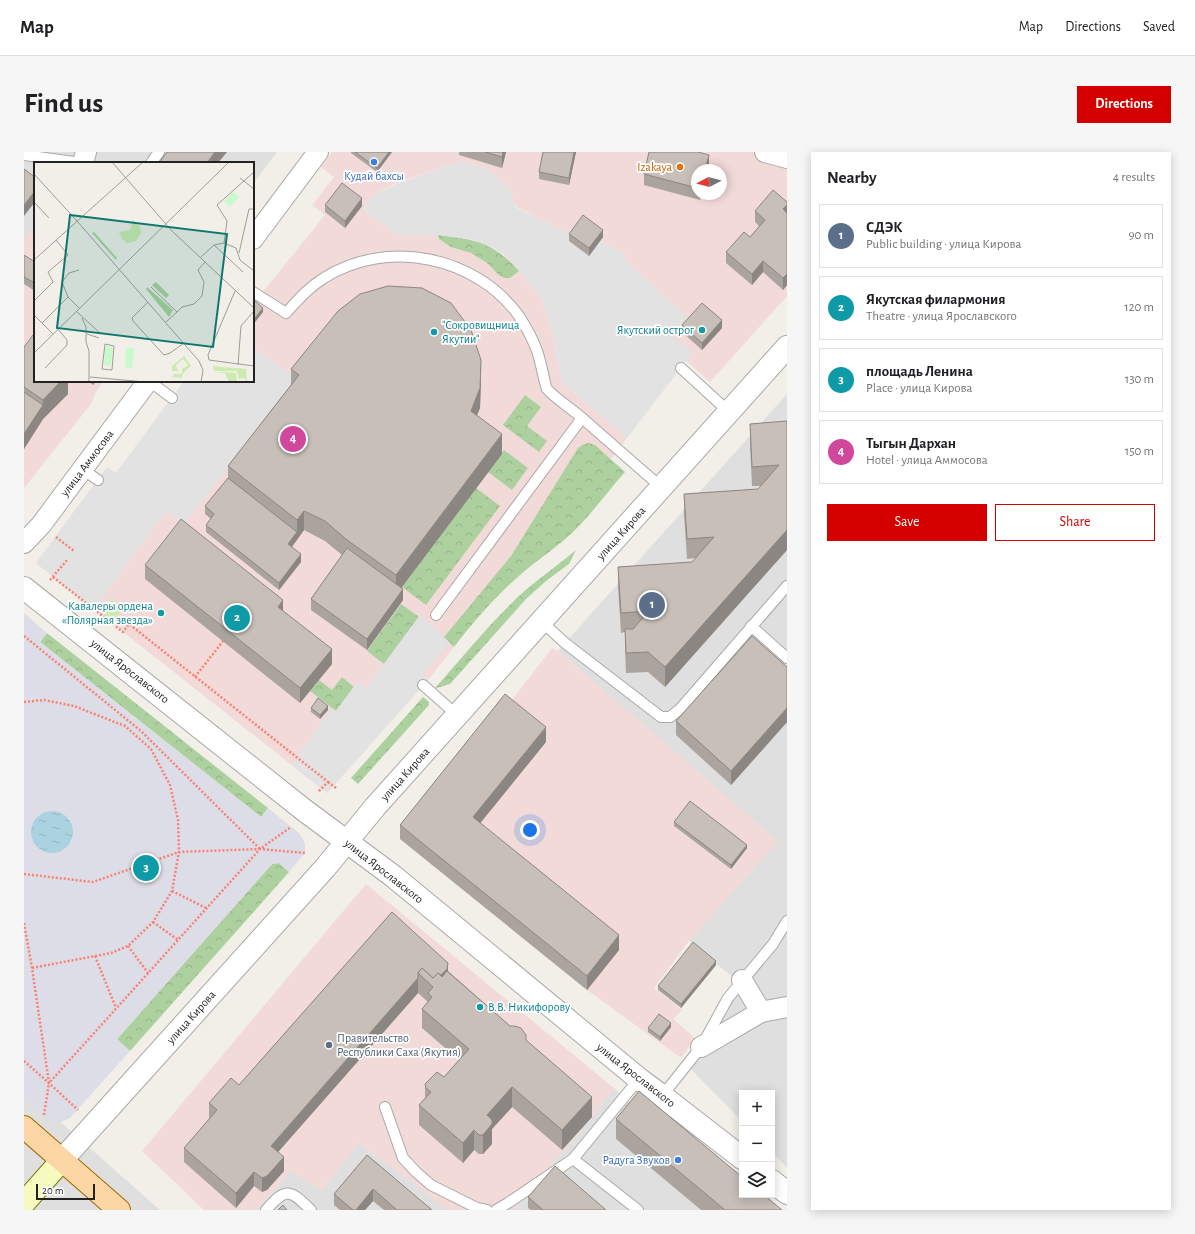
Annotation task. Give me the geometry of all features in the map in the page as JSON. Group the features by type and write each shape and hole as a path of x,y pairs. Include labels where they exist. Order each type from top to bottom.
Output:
{"main road":[{"path":"24,1127 120,1210"},
{"name":"улица Кирова","path":"24,1203 62,1160"}],"street":[{"path":"82,162 86,152"},
{"path":"254,238 318,152"},
{"path":"766,152 787,158"},
{"name":"улица Кирова","path":"62,1160 325,868 375,807 541,621 729,412 786,351"},
{"name":"улица Аммосова","path":"24,543 90,475 147,382"},
{"name":"улица Ярославского","path":"24,588 304,810 393,876 639,1079 739,1156"},
{"path":"742,980 761,1012"},
{"path":"701,1047 761,1012 787,1007"},
{"path":"775,1183 787,1193"}],"lane":[{"path":"152,162 159,152"},
{"path":"24,155 75,162"},
{"path":"254,293 286,313 309,288 342,268 361,261 400,256 420,257 439,261 458,268 491,288 506,301 518,316 529,332 537,350 543,368 546,388 661,487"},
{"path":"681,368 729,412"},
{"path":"149,382 172,398"},
{"path":"436,615 582,418"},
{"path":"541,621 565,643 661,717 670,717 680,709 787,586"},
{"path":"751,626 787,658"},
{"path":"424,685 457,715"},
{"path":"662,1096 701,1047 728,998 773,944 783,930 787,921"},
{"path":"496,1210 573,1159 639,1079"},
{"path":"385,1107 403,1158 416,1172 431,1185 477,1208 487,1210"},
{"path":"573,1159 638,1210"},
{"path":"266,1210 277,1197 286,1193 294,1194 311,1210"}],"path":[{"path":"54,535 74,551"},
{"path":"50,580 68,559"},
{"path":"53,577 123,632 129,624 336,788"},
{"path":"24,636 141,730 260,849"},
{"path":"195,677 223,641"},
{"path":"24,702 44,700 74,706 125,726 151,749 170,785 178,820 179,852 172,891 153,922 128,946 111,953 32,968"},
{"path":"318,792 328,782"},
{"path":"49,1083 260,849 291,827"},
{"path":"24,874 93,882 179,852 260,849 305,853"},
{"path":"172,891 206,908"},
{"path":"153,922 178,940"},
{"path":"24,923 49,1083 44,1115"},
{"path":"128,946 148,973"},
{"path":"96,956 116,1008"},
{"path":"24,1061 78,1110"}],"shaded area":[{"path":"24,152 277,152 254,183 254,162 34,162 34,382 103,382 24,488"},
{"path":"332,152 787,152 787,296 710,382 686,361 692,353 672,336 625,261 624,253 600,241 603,237 573,236 515,206 509,187 487,169 462,161 393,184 374,195 363,209 396,235 438,235 507,257 524,276 541,299 550,322 562,383 627,438 584,495 577,490 428,680 327,793 36,563 107,467 116,473 184,382 254,382 254,303 325,215 312,205 334,177 321,167"},
{"path":"462,161 487,169 509,187 515,207 574,236 589,256 600,241 624,253 626,261 687,317 672,336 693,352 627,438 562,383 550,322 541,299 524,276 507,257 494,248 474,240 439,235 396,235 363,209 374,195 393,185"},
{"path":"31,230 34,232 34,382 100,382 91,404 24,488 24,238"},
{"path":"254,348 298,380 184,524 166,511 94,609 36,563 107,467 116,473 183,382 254,382"},
{"path":"787,394 787,1168 775,1155 775,1090 739,1090 739,1118 689,1067 736,980 689,941 777,841 558,651"},
{"path":"24,613 47,633 40,642 261,817 268,808 299,833 305,843 305,853 289,872 279,863 272,864 117,1039 130,1051 70,1118 58,1123 47,1119 24,1098","holes":["52,811 73,834 72,840 63,850 39,815"]},
{"path":"420,615 450,643 422,674 428,680 327,793 292,765 331,708 336,711 357,682 366,688"},
{"path":"552,648 558,651 778,841 689,941 654,988 682,1010 673,1019 695,1038 681,1058 587,990 400,839 505,709"},
{"path":"366,884 614,1088 592,1117 514,1210 449,1210 359,1143 322,1190 290,1171 256,1210 204,1210 142,1151"},
{"path":"614,1088 639,1111 616,1139 701,1210 514,1210 592,1117"},
{"path":"24,1090 160,1210 24,1210"},
{"path":"359,1143 449,1210 256,1210 290,1171 322,1190"}],"green space":[{"path":"438,235 483,244 500,253 519,271 510,278 500,276 487,263 471,253 451,247 439,239"},
{"path":"525,395 541,407 527,426 547,441 539,452 503,425"},
{"path":"589,443 595,445 625,472 575,530 502,591 477,618 454,647 444,637 511,556 578,448"},
{"path":"504,450 528,468 512,490 488,472"},
{"path":"476,488 500,506 426,605 402,587"},
{"path":"576,550 569,564 546,581 526,599 450,684 435,688 486,630 518,597"},
{"path":"112,599 123,608 113,622 101,613"},
{"path":"401,604 419,617 384,664 367,651"},
{"path":"47,633 268,808 261,817 40,642"},
{"path":"342,677 354,687 336,711 310,691 319,680 332,690"},
{"path":"423,697 429,702 429,705 358,784 351,778"},
{"path":"279,863 289,872 130,1051 117,1039 272,864"}],"water":[{"path":"48,811 56,811 64,814 70,820 73,832 70,844 64,850 56,853 48,853 40,850 34,844 31,836 31,828 34,820 40,814"}],"building":[{"path":"167,152 215,152 208,162 160,162"},
{"name":"Кудай бахсы","path":"355,152 389,152 377,168"},
{"path":"485,152 503,152 502,157"},
{"path":"543,152 574,152 569,178 539,172"},
{"path":"649,152 698,152 709,155 707,164 691,164 691,186 644,174"},
{"path":"24,169 34,176 34,192 24,205"},
{"path":"342,183 362,198 345,221 325,205"},
{"path":"773,190 787,202 787,205 783,209 787,213 787,274 783,278 763,261 752,274 726,252 744,232 750,237 765,220 755,211"},
{"path":"583,215 603,230 589,248 569,234"},
{"path":"24,255 34,261 34,282 24,277"},
{"path":"388,286 422,288 451,303 471,330 481,360 480,388 471,411 502,434 396,575 347,540 325,521 304,511 297,520 228,466 299,375 291,369 338,311 360,294"},
{"path":"255,301 263,308 255,318 254,317"},
{"name":"Якутский острог","path":"702,303 722,320 702,343 682,325"},
{"path":"34,336 34,382 60,382 43,400 24,387 24,347"},
{"path":"24,392 43,405 24,434"},
{"path":"787,421 787,530 665,667 648,652 626,653 625,629 633,629 649,611 621,613 618,567 692,562 714,537 687,539 684,494 758,489 779,465 752,467 750,424"},
{"path":"228,478 297,532 288,544 301,554 279,583 206,525 214,514 205,506"},
{"path":"181,519 283,600 278,607 332,649 300,688 145,565"},
{"path":"347,548 403,589 367,639 311,599"},
{"path":"752,636 787,667 787,708 731,771 676,721"},
{"path":"505,694 546,727 473,817 619,935 587,976 400,825"},
{"path":"318,698 328,706 320,715 311,708"},
{"path":"690,801 747,845 731,865 674,822"},
{"name":"Правительство Республики Саха (Якутия)","path":"392,912 448,963 447,969 441,975 438,973 433,978 422,968 418,973 418,978 271,1146 284,1157 267,1176 262,1178 254,1172 236,1193 184,1148 217,1110 209,1103 231,1078 239,1085"},
{"path":"693,942 716,961 681,1004 658,986"},
{"path":"422,968 433,978 438,973 442,977 447,971 510,1026 521,1028 526,1035 526,1040 592,1097 562,1130 512,1087 487,1115 492,1120 492,1124 483,1135 479,1135 474,1130 463,1143 419,1105 431,1092 426,1088 425,1084 437,1072 444,1077 469,1049 422,1009 432,997 428,993 433,987 418,973"},
{"path":"659,1014 671,1023 660,1037 648,1028"},
{"path":"639,1091 739,1174 739,1198 768,1198 782,1210 725,1210 616,1119"},
{"path":"367,1155 432,1210 397,1210 373,1189 356,1210 353,1210 334,1194"},
{"path":"555,1166 606,1210 543,1210 528,1197"},
{"path":"283,1205 287,1210 278,1210"}],"place":[{"name":"Кудай бахсы","path":"374,162"},
{"name":"Izakaya","path":"680,167"},
{"name":"Якутский острог","path":"702,330"},
{"name":"\"Сокровищница Якутии\"","path":"434,332"},
{"name":"Тыгын Дархан","path":"293,439"},
{"name":"СДЭК","path":"652,605"},
{"name":"Кавалеры ордена «Полярная звезда»","path":"161,613"},
{"name":"Якутская филармония","path":"237,618"},
{"name":"площадь Ленина","path":"146,868"},
{"name":"В.В. Никифорову","path":"480,1007"},
{"name":"Правительство Республики Саха (Якутия)","path":"329,1045"},
{"name":"Радуга Звуков","path":"678,1160"}]}
